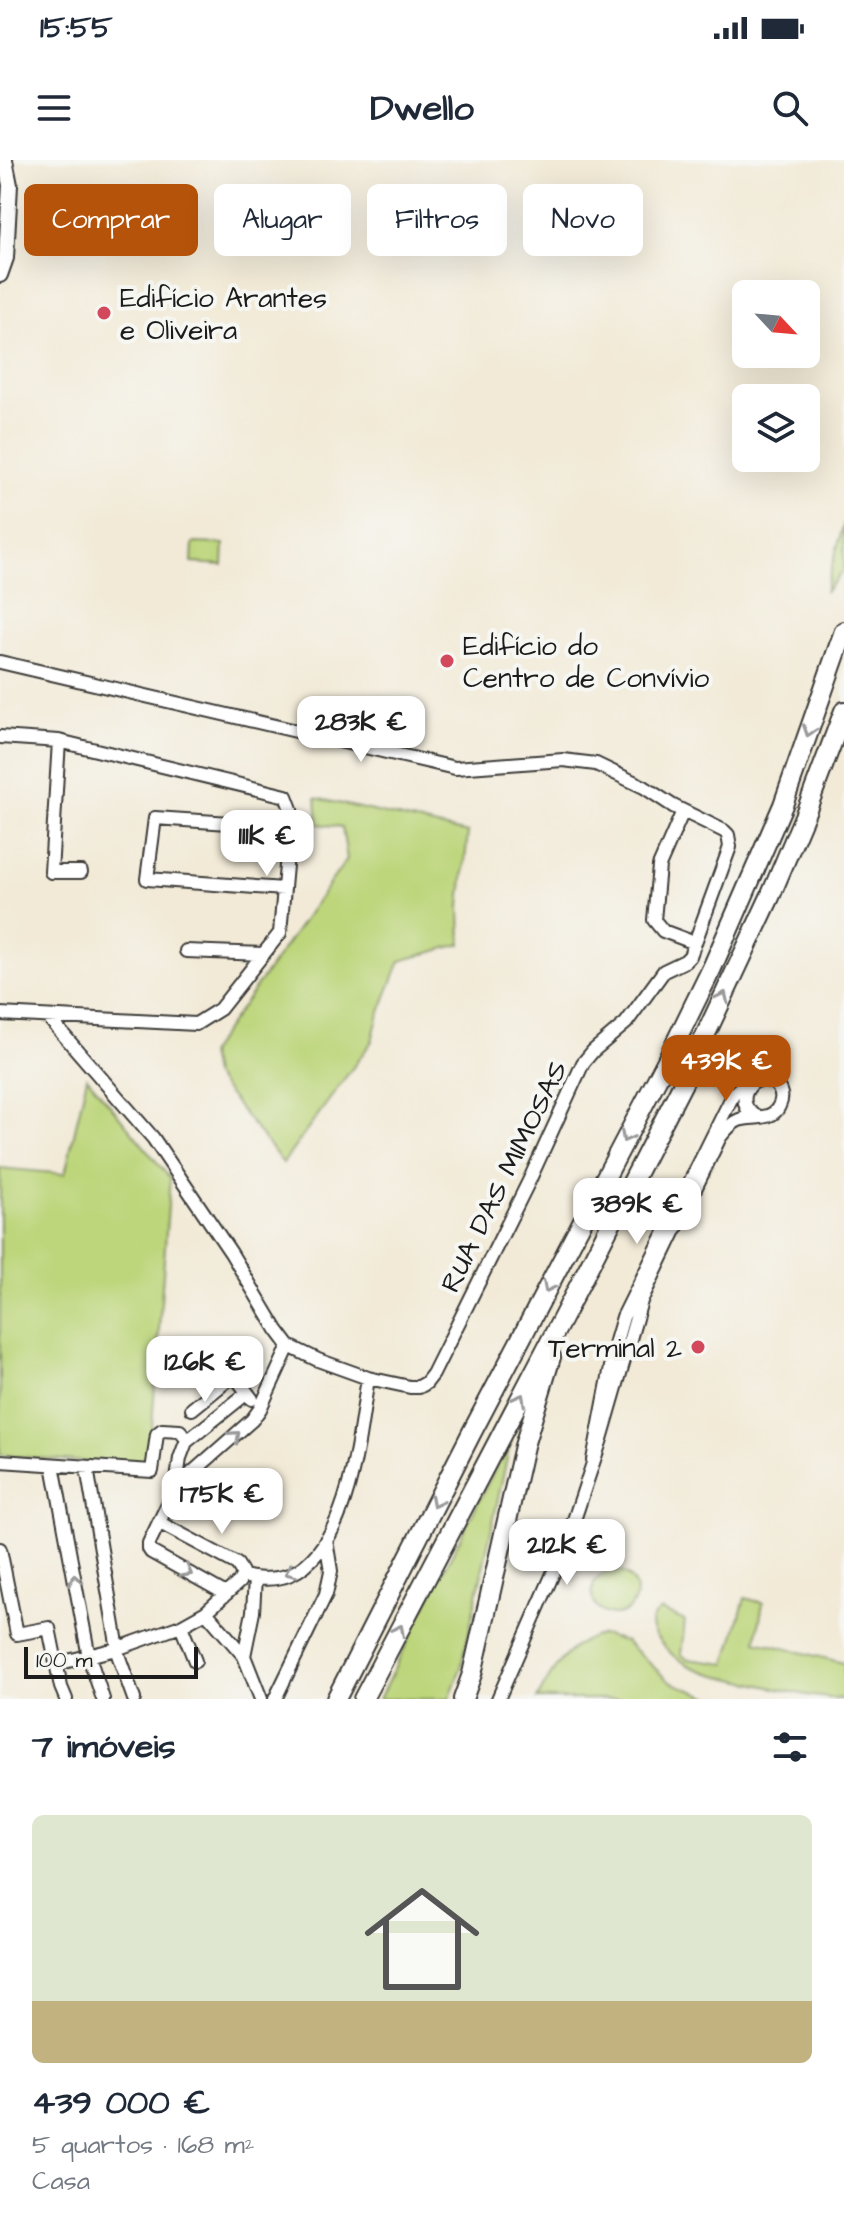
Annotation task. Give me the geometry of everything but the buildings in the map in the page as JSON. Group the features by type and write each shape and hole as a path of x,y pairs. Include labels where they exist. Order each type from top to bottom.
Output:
{"highway":[{"path":"336,1699 712,968 783,805 844,631"},
{"path":"363,1699 683,1083 764,911 844,711"},
{"path":"463,1699 472,1674 524,1446 563,1317"},
{"path":"328,1699 349,1670"}],"main road":[{"path":"0,275 6,258 10,185 3,165"}],"street":[{"path":"0,662 455,768 563,760 596,764 644,787 683,811 659,866 654,920 663,931 695,943"},
{"path":"0,737 59,741 286,796 291,809 280,933 220,1009 196,1024 0,1014"},
{"path":"59,741 51,872 81,872"},
{"name":"RUA DAS MIMOSAS","path":"368,1378 419,1387 433,1374 529,1181 583,1063 626,1023 664,971 685,961 695,943 730,847 728,835 683,811"},
{"path":"284,889 147,879 155,818 289,827"},
{"path":"186,951 263,954"},
{"path":"48,1017 153,1138 289,1346 368,1378 354,1466 339,1512 326,1540 313,1557 291,1574 268,1579 248,1577 237,1564 160,1523"},
{"path":"498,1699 566,1544 601,1439 641,1301 713,1150 727,1128 735,1121 765,1117 776,1111 781,1093 768,1080 745,1083 729,1101 623,1317 593,1460"},
{"path":"754,1082 746,1090 744,1101 749,1111 759,1117"},
{"path":"176,1487 242,1430 260,1409 289,1346"},
{"path":"225,1363 260,1409"},
{"path":"192,1409 234,1375"},
{"path":"226,1594 149,1549 149,1543 176,1487 186,1442 247,1393"},
{"path":"0,1461 152,1471 155,1438 162,1430 180,1431 186,1442"},
{"path":"53,1465 89,1657 103,1699"},
{"path":"87,1468 117,1649 134,1699"},
{"path":"275,1699 326,1594 331,1571 326,1540"},
{"path":"1,1558 17,1634 49,1628 66,1699"},
{"path":"56,1664 117,1649 181,1626 206,1612 248,1577"},
{"path":"244,1656 253,1612 248,1577"},
{"path":"206,1612 244,1656 261,1699"},
{"path":"181,1626 195,1661"}],"green space":[{"path":"844,523 844,570 825,592"},
{"path":"193,543 224,544 223,565 192,563"},
{"path":"316,798 468,833 460,906 461,944 400,961 372,1041 283,1163 213,1075 209,1053 347,859 342,827 318,824"},
{"path":"87,1077 170,1178 149,1467 0,1455 0,1168 65,1174"},
{"path":"512,1435 461,1668 449,1699 379,1699"},
{"path":"614,1571 629,1578 636,1593 629,1608 614,1615 599,1608 592,1593 599,1578"},
{"path":"745,1598 763,1603 756,1641 844,1663 844,1699 798,1693 699,1670 671,1653 653,1631 653,1618 661,1610 685,1621 681,1654 687,1659 726,1664"},
{"path":"604,1635 626,1642 670,1682 716,1699 537,1699 572,1649 582,1642"}],"place":[{"name":"Edifício Arantes e Oliveira","path":"104,313"},
{"name":"Edifício do Centro de Convívio","path":"447,661"},
{"name":"Terminal 2","path":"698,1347"}]}
